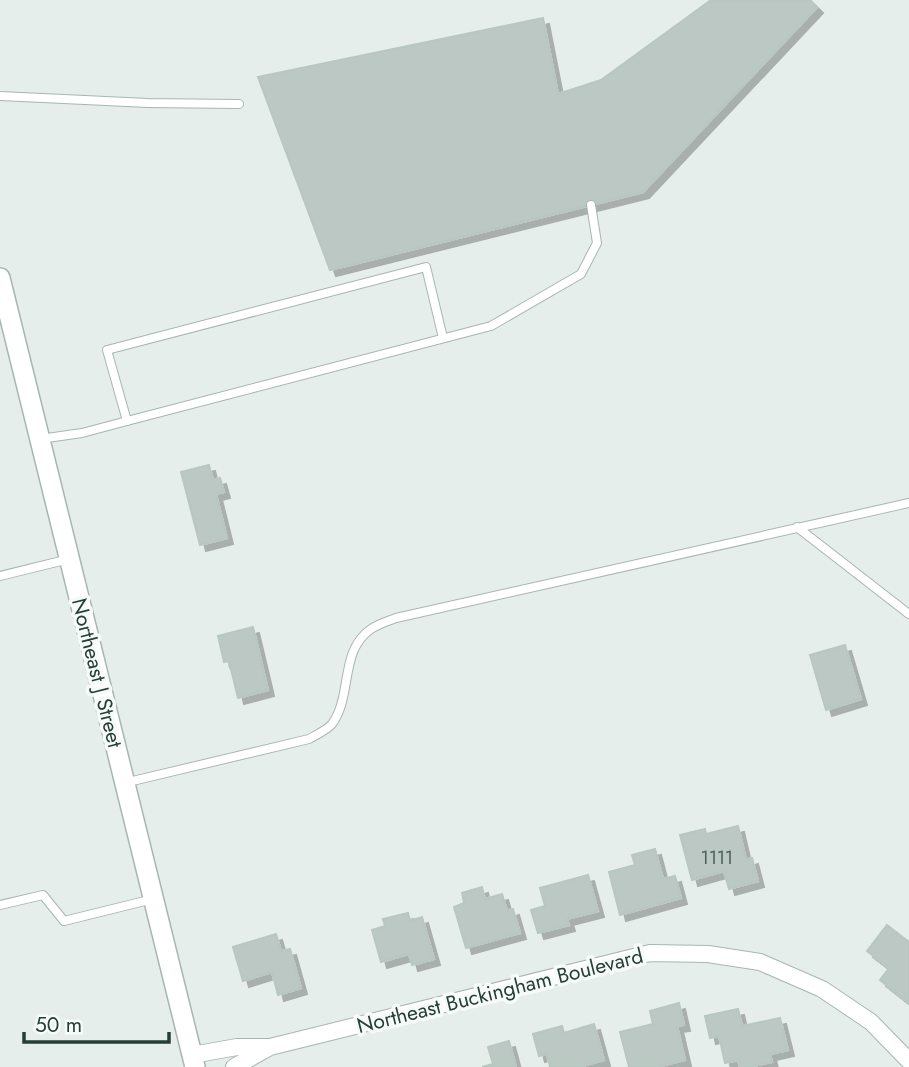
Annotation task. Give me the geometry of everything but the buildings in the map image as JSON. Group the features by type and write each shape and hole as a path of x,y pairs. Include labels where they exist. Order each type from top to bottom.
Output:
{"street":[{"name":"Northeast J Street","path":"0,278 193,1061"},
{"name":"Northeast Buckingham Boulevard","path":"234,1067 270,1048 650,953 708,954 760,962 822,989 871,1022 909,1061"},
{"name":"Northeast Buckingham Boulevard","path":"193,1061 237,1047 270,1048"}],"lane":[{"path":"0,96 239,104"},
{"path":"40,439 127,421 491,326 581,274 597,243 591,205"},
{"path":"127,421 107,351 147,340 426,267 443,338"},
{"path":"124,783 309,739 331,725 341,704 351,653 360,640 371,629 396,618 909,503"},
{"path":"797,527 909,614"},
{"path":"0,576 69,559"},
{"path":"0,905 43,895 64,921 153,899"}]}
